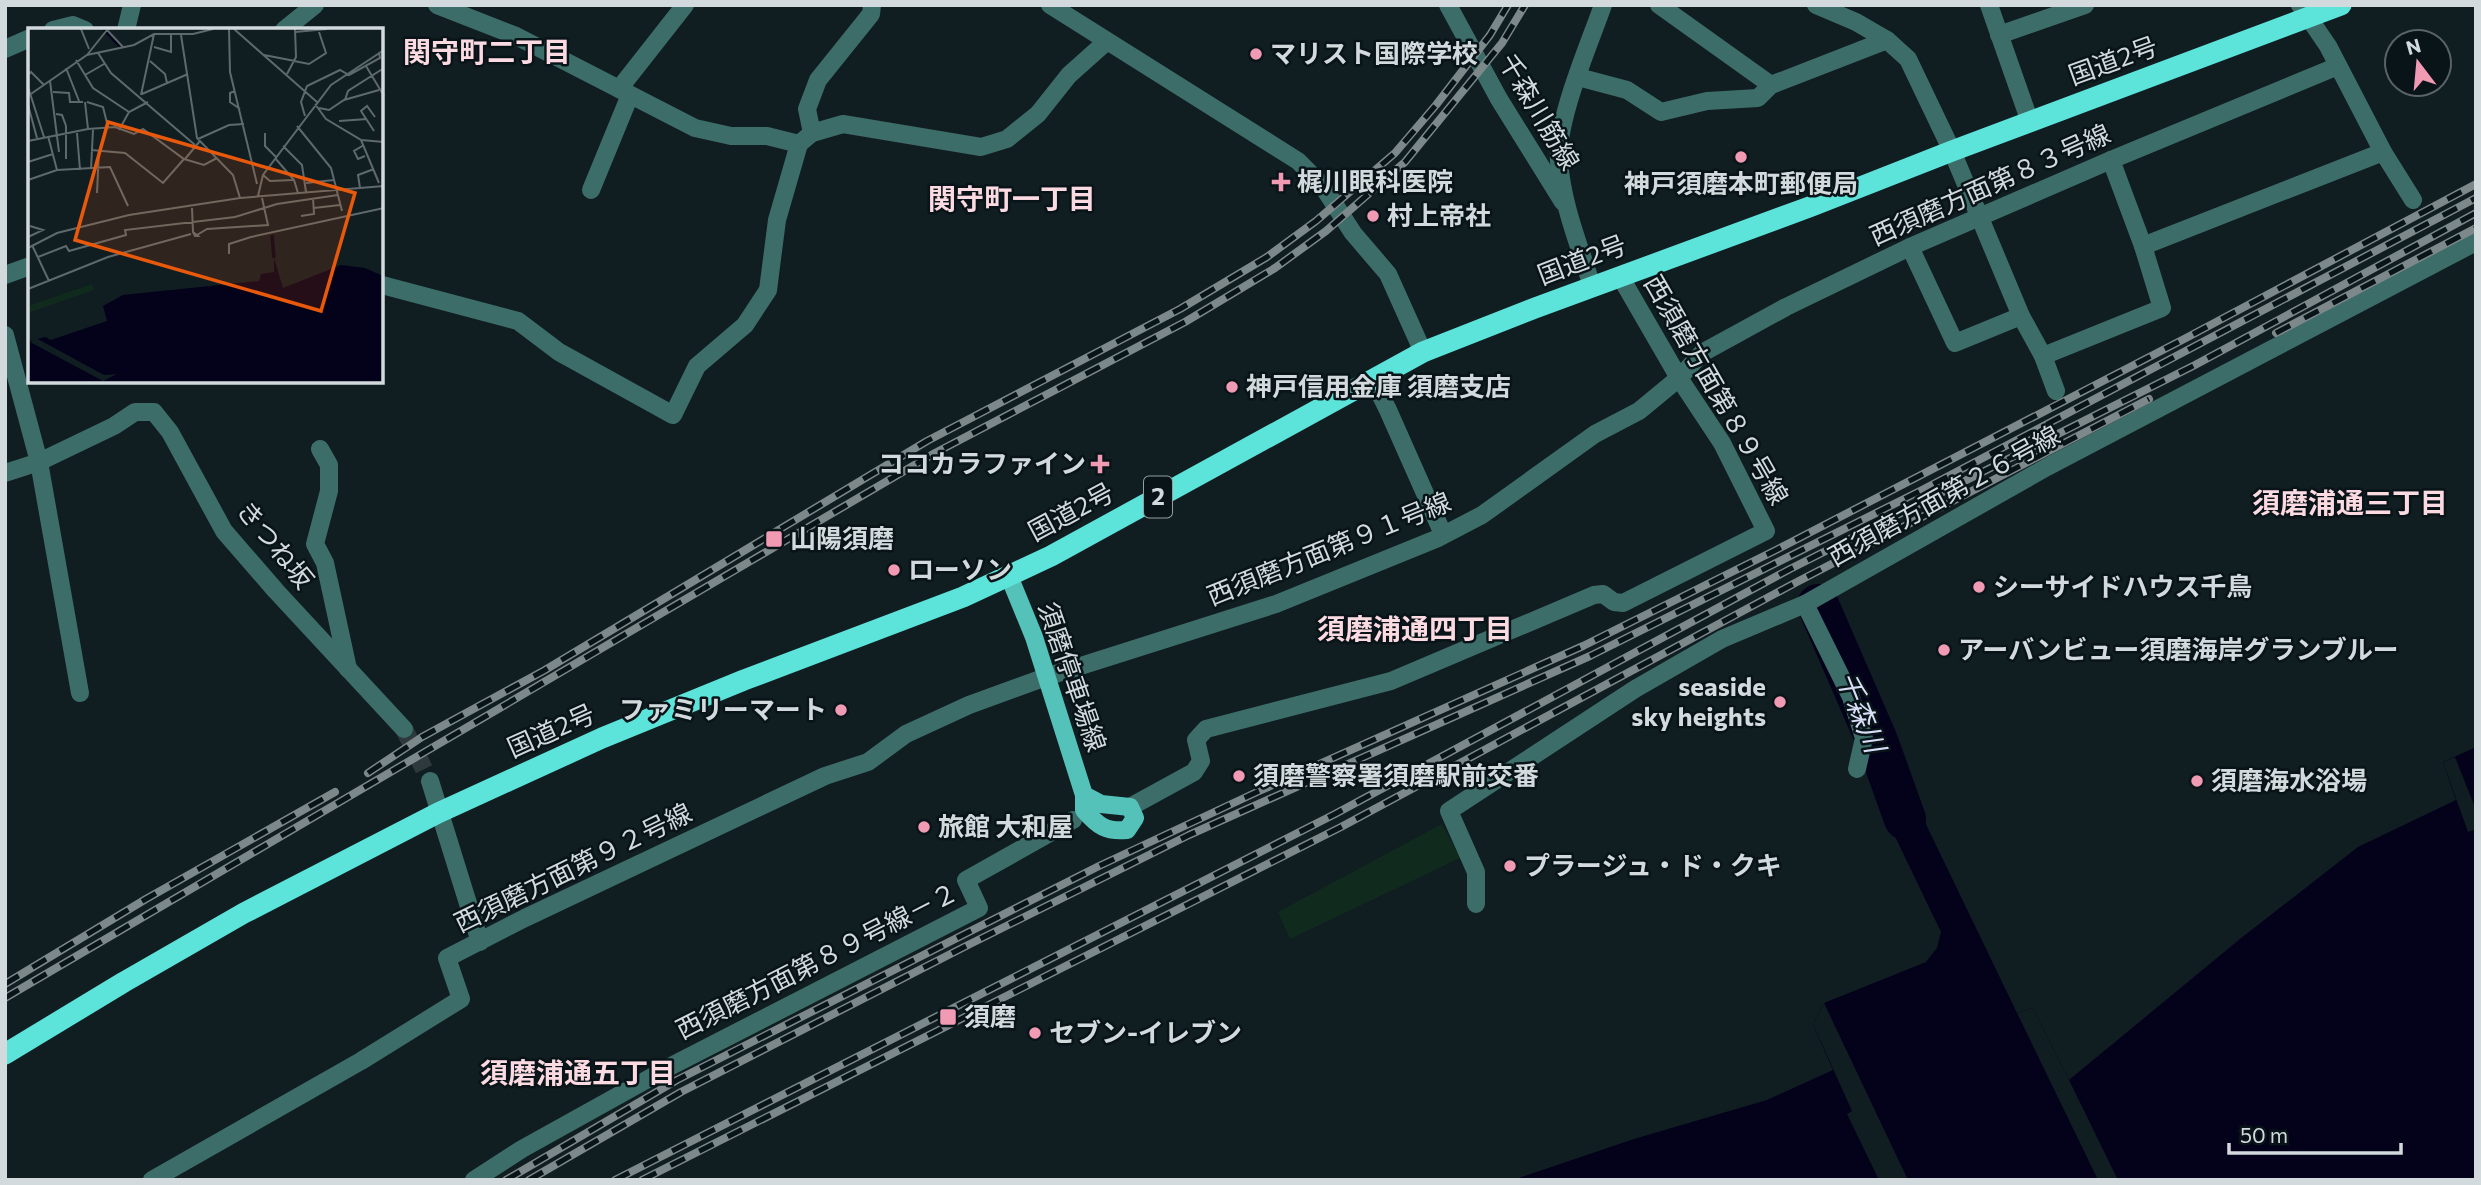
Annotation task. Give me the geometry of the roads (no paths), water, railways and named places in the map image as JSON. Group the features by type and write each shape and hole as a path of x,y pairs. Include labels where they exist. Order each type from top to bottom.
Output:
{"highway":[{"name":"国道2号","path":"5,1054 244,913 438,813 602,738 744,680 963,597 1009,576 1051,556 1423,352 2030,122 2304,12 2341,5"}],"main road":[{"name":"須磨停車場線","path":"1009,576 1034,637 1084,795 1084,810 1097,826 1111,832 1127,830 1135,818 1130,807"},
{"path":"1084,795 1101,804 1130,807"}],"street":[{"path":"126,28 132,5"},
{"path":"286,28 315,5"},
{"path":"437,5 516,36 695,128 731,136 806,138 844,124 981,147 1007,139 1038,114 1069,75 1106,42"},
{"path":"591,190 624,92 685,5"},
{"path":"383,285 518,321 559,352 673,415 697,366 745,325 768,290 777,220 806,138 807,109 818,80 871,14 872,5"},
{"path":"1050,5 1298,161 1322,185 1353,233 1388,274 1423,352"},
{"name":"千森川筋線","path":"1448,5 1499,99 1567,208"},
{"path":"1592,286 1567,208 1559,159 1562,134 1578,77 1603,5"},
{"path":"1659,5 1771,85"},
{"path":"1816,5 1856,22 1887,40 1908,59 1952,151 2021,316 2043,356 2056,391"},
{"path":"1989,5 2030,122"},
{"path":"2000,35 2085,5"},
{"path":"2304,12 2328,46 2384,152 2413,200"},
{"path":"61,28 73,25 80,28"},
{"path":"7,42 28,38"},
{"path":"1578,77 1627,90 1661,113 1707,101 1758,98 1771,85 1887,40"},
{"name":"西須磨方面第８３号線","path":"1679,379 1702,353 1786,307 1910,247 2338,66"},
{"path":"2143,246 2384,152"},
{"path":"2043,356 2162,308 2143,246 2111,160"},
{"name":"西須磨方面第２６号線","path":"1476,904 1476,872 1448,811 1635,688 1722,639 1805,604 2047,467 2476,242"},
{"path":"1910,247 1955,343 2021,316"},
{"path":"5,275 28,267"},
{"name":"西須磨方面第８９号線","path":"1130,807 1194,772 1201,761 1196,740 1206,729 1391,681 1594,595 1603,594 1614,603 1623,603 1766,531 1722,443 1679,379 1620,276"},
{"path":"5,335 39,462 80,693"},
{"name":"西須磨方面第９１号線","path":"1046,677 1276,604 1443,534 1482,515 1595,434 1639,411 1679,379"},
{"path":"1373,380 1443,534"},
{"name":"きつね坂","path":"39,462 114,426 135,412 154,412 170,432 224,531 404,729"},
{"path":"320,449 330,465 329,491 315,544 325,563 348,669"},
{"path":"5,473 39,462"},
{"path":"1805,604 1851,697 1861,727 1864,738 1857,769"},
{"name":"西須磨方面第９２号線","path":"152,1180 361,1061 461,999 447,958 825,776 868,762 906,734 968,705 1046,677"},
{"path":"430,781 480,942"},
{"name":"西須磨方面第８９号線－２","path":"474,1180 522,1149 675,1063 979,908 966,880 1073,820"}],"water":[{"path":"2476,747 2476,1180 1513,1180 1634,1139 1767,1100 1833,1070 1813,1024 1824,1003 1926,962 1937,948 1941,932 1890,826 1921,814 2017,1013 2033,1008 2069,1080 2240,939 2358,847 2456,800 2443,762"}],"waterway":[{"name":"千森川","path":"1818,605 1877,741 1905,819"}],"tunnel":[{"path":"404,729 430,781"}],"railway":[{"path":"368,773 422,737 545,670 927,441 1180,309 1267,257 1316,221 1395,153 1490,35 1508,5"},
{"path":"5,998 935,453 1185,322 1275,268 1326,231 1405,162 1502,43 1525,5"},
{"path":"506,1180 677,1080 1099,866 1583,646 1778,549 2186,338 2476,184"},
{"path":"529,1180 681,1092 968,945 1189,835 1590,656 1922,490 2476,198"},
{"path":"615,1180 1335,814 1790,569 2195,365 2476,213"},
{"path":"2276,333 2476,228"},
{"path":"642,1180 1341,827 1795,583 2149,399"},
{"path":"5,984 146,899 335,792"}],"place":[{"name":"マリスト国際学校","path":"1256,54"},
{"name":"神戸須磨本町郵便局","path":"1741,157"},
{"name":"梶川眼科医院","path":"1281,182"},
{"name":"村上帝社","path":"1373,216"},
{"name":"神戸信用金庫 須磨支店","path":"1232,387"},
{"name":"ココカラファイン","path":"1100,464"},
{"name":"山陽須磨","path":"774,539"},
{"name":"ローソン","path":"894,570"},
{"name":"シーサイドハウス千鳥","path":"1979,587"},
{"name":"アーバンビュー須磨海岸グランブルー","path":"1944,650"},
{"name":"seaside sky heights","path":"1780,702"},
{"name":"ファミリーマート","path":"841,710"},
{"name":"須磨警察署須磨駅前交番","path":"1239,776"},
{"name":"須磨海水浴場","path":"2197,781"},
{"name":"旅館 大和屋","path":"924,827"},
{"name":"プラージュ・ド・クキ","path":"1510,866"},
{"name":"須磨","path":"948,1017"},
{"name":"セブン-イレブン","path":"1035,1033"}],"district":[{"name":"関守町二丁目","path":"487,52"},
{"name":"関守町一丁目","path":"1012,199"},
{"name":"須磨浦通三丁目","path":"2350,503"},
{"name":"須磨浦通四丁目","path":"1415,629"},
{"name":"須磨浦通五丁目","path":"578,1073"}]}
